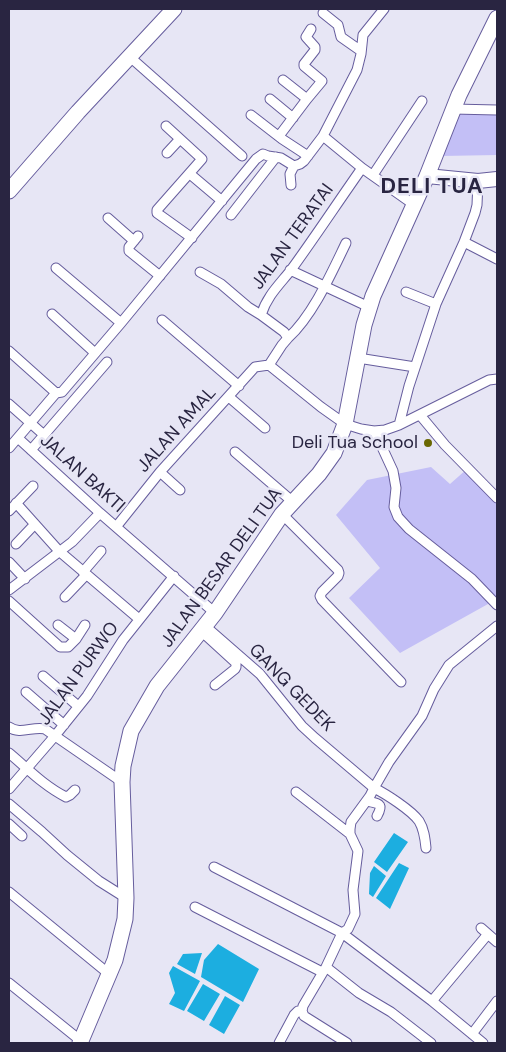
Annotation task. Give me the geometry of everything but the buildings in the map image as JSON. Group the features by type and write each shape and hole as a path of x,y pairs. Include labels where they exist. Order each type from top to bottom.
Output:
{"main road":[{"path":"9,191 78,112 174,9"},
{"name":"JALAN BESAR DELI TUA","path":"80,1042 115,960 126,913 122,782 123,766 131,731 157,686 215,614 282,514 325,467 334,453 345,424 369,307 428,172 453,109 497,18"},
{"path":"428,172 472,173 497,171"},
{"path":"428,172 478,181 497,178"}],"street":[{"path":"291,185 290,174 294,166 300,164 308,156 323,136 351,83 357,70 363,35 381,10"},
{"path":"323,12 338,25 341,37 361,52"},
{"path":"279,136 322,80 304,66 304,62 315,50 315,47 306,37 312,29"},
{"path":"130,57 242,156"},
{"path":"342,77 351,83"},
{"path":"284,80 307,99"},
{"path":"270,99 293,118"},
{"path":"373,175 422,101"},
{"path":"453,109 497,110"},
{"path":"252,115 308,156"},
{"path":"166,126 202,159 157,212 192,238"},
{"path":"323,136 362,168 413,204"},
{"path":"167,153 180,139"},
{"name":"JALAN BAKTI","path":"215,614 174,576 100,514 19,437 121,323 259,157 263,154 276,157"},
{"path":"231,215 276,157 294,166"},
{"name":"JALAN TERATAI","path":"288,338 284,332 261,315 267,299 290,270 362,168"},
{"path":"190,174 222,201"},
{"path":"399,425 415,367 436,304 464,242 477,204 478,181"},
{"path":"108,218 136,239 128,247 128,251 160,276"},
{"path":"464,242 497,259"},
{"path":"346,243 324,287 295,332 282,345 269,365 345,424 374,431 385,430 399,425 489,380 497,379"},
{"path":"56,268 121,323"},
{"path":"290,270 369,307"},
{"path":"200,272 221,284 248,307 261,315"},
{"path":"406,292 436,304"},
{"path":"52,314 95,353"},
{"path":"162,320 239,386"},
{"path":"9,351 59,393 73,402"},
{"path":"358,358 415,367"},
{"path":"31,450 107,362"},
{"name":"JALAN AMAL","path":"116,527 160,472 221,403 229,397 255,368 269,365"},
{"path":"229,397 265,428"},
{"path":"9,404 44,434"},
{"path":"420,415 445,445 497,498"},
{"path":"374,431 393,471 396,488 394,507 398,517 409,529 472,579 497,605"},
{"path":"9,448 19,437"},
{"path":"235,452 293,502"},
{"path":"160,472 180,490"},
{"path":"9,511 33,486"},
{"path":"16,503 59,552 140,620"},
{"path":"9,590 72,542 100,514"},
{"path":"282,514 338,570 338,576 322,592 320,596 322,600 401,682"},
{"path":"16,544 35,524"},
{"path":"65,597 101,551"},
{"path":"9,562 24,579"},
{"name":"JALAN PURWO","path":"9,789 93,688 124,640 174,576"},
{"path":"9,600 60,647 68,647 85,625"},
{"path":"58,625 76,639"},
{"path":"342,1042 304,1016 302,1011 342,933 348,929 356,914 354,883 358,851 350,834 351,822 367,801 389,762 422,716 434,689 449,665 497,626"},
{"path":"203,629 236,663 235,669 214,685"},
{"name":"GANG GEDEK","path":"203,629 254,668 297,720 315,738 374,788 390,797 418,819 424,832 426,848"},
{"path":"43,676 78,706"},
{"path":"26,692 64,725"},
{"path":"9,727 16,731 42,728 122,782"},
{"path":"9,753 51,788 66,797 75,790"},
{"path":"296,792 350,834"},
{"path":"367,801 381,806 377,816"},
{"path":"9,804 99,881 126,898"},
{"path":"9,824 22,836"},
{"path":"214,868 342,933 432,1001 483,1043"},
{"path":"9,892 109,974"},
{"path":"195,907 324,970 391,1012 431,1043"},
{"path":"432,1001 484,931 497,942"},
{"path":"9,983 80,1042"},
{"path":"472,1034 497,1001"},
{"path":"279,1043 294,1015 302,1011"}],"shaded area":[{"path":"455,112 497,114 497,155 441,156"},
{"path":"431,467 450,484 467,469 497,500 497,599 400,653 349,598 380,568 336,515 367,480"}],"water":[{"path":"394,833 408,842 387,872 374,862"},
{"path":"399,863 409,868 390,909 376,898"},
{"path":"374,866 386,876 373,897 369,894 370,873"},
{"path":"218,944 259,969 243,1002 201,977 204,960"},
{"path":"202,953 195,974 177,964 183,954"},
{"path":"173,966 200,981 184,1011 169,1004 175,993 169,973"},
{"path":"203,984 220,994 204,1021 187,1011"},
{"path":"225,996 240,1005 224,1034 209,1025"}],"place":[{"name":"Deli Tua School","path":"428,443"}],"district":[{"name":"DELI TUA","path":"432,187"}]}
